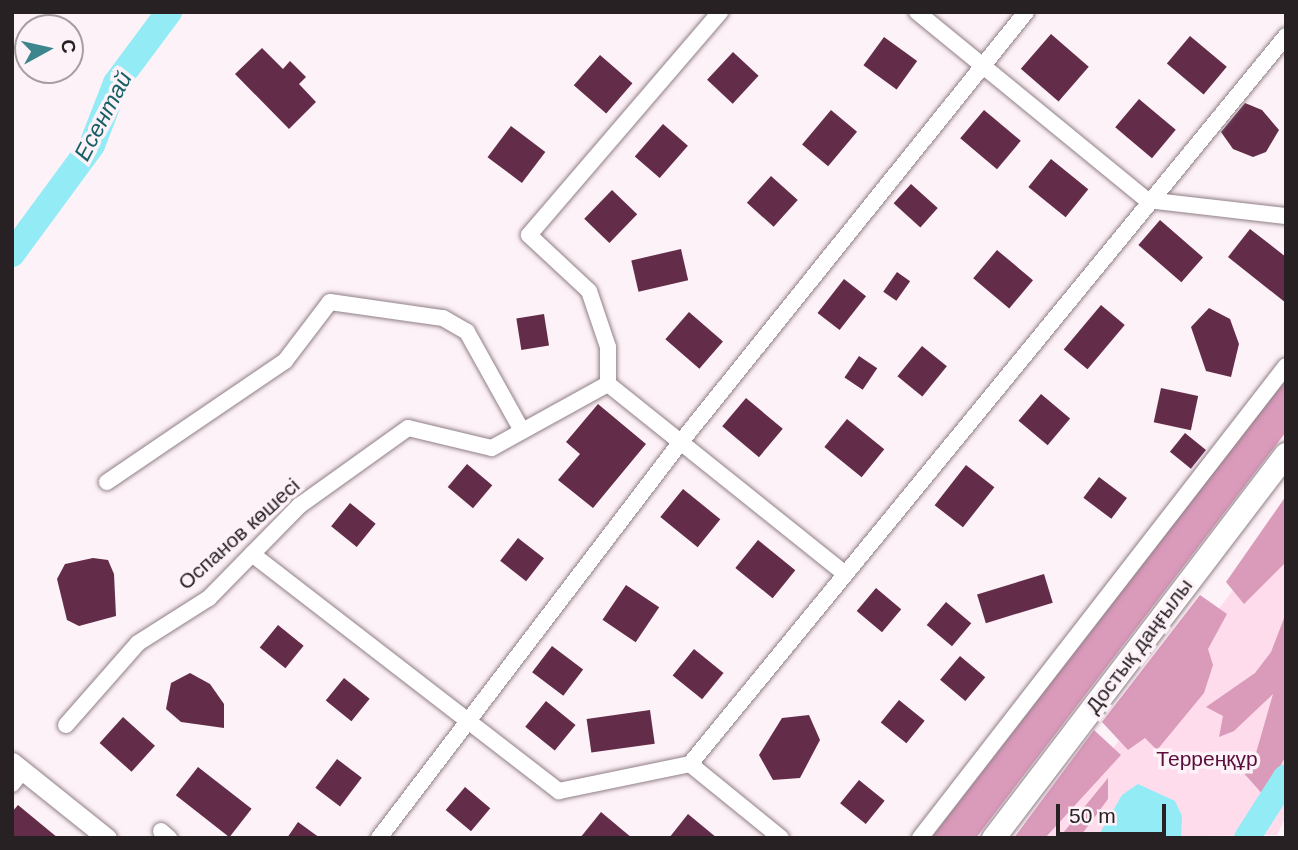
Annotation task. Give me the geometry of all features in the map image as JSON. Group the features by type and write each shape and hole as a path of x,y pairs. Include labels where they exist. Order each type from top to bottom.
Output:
{"main road":[{"name":"Достық даңғылы","path":"993,838 1286,454"}],"street":[{"path":"720,12 529,236 589,291 608,347 608,384 845,574"},
{"path":"917,12 980,67 1147,200 1286,216"},
{"path":"379,838 468,717 680,443 1026,12"},
{"path":"252,554 468,717 559,791 690,764 1147,200 1286,36"},
{"path":"107,482 285,361 330,302 443,318 467,332 522,431"},
{"path":"920,838 1286,366"},
{"name":"Оспанов көшесі","path":"66,725 138,643 209,598 299,506 408,428 492,447 608,384"},
{"path":"690,764 781,838"},
{"path":"16,772 107,838"}],"green space":[{"name":"Терреңқұр","path":"1286,520 1286,816 1277,835 1045,838"}],"shaded area":[{"path":"1286,379 1286,432 976,838 931,838"},
{"path":"1286,496 1286,562 1244,604 1226,582"},
{"path":"1200,595 1227,614 1208,649 1213,665 1204,693 1157,750 1145,738 1128,750 1102,722"},
{"path":"1286,613 1286,755 1265,797 1241,770 1256,753 1273,694 1234,731 1219,737 1223,716 1206,707 1255,673 1271,652"},
{"path":"1094,730 1121,755 1045,838 1014,838"},
{"path":"1108,778 1108,799 1079,838 1059,838"}],"water":[{"path":"1138,784 1175,801 1182,816 1181,838 1097,838 1122,795"}],"building":[{"path":"1051,34 1089,67 1059,102 1021,69"},
{"path":"1190,36 1227,67 1204,94 1167,64"},
{"path":"884,37 917,61 897,89 863,65"},
{"path":"262,48 283,69 290,61 306,77 299,84 316,102 289,129 235,74"},
{"path":"733,52 759,76 733,104 707,80"},
{"path":"600,55 632,83 606,113 574,85"},
{"path":"1139,99 1176,130 1152,158 1115,127"},
{"path":"1245,103 1262,110 1279,130 1266,152 1253,157 1233,149 1221,132"},
{"path":"831,110 857,132 828,166 802,144"},
{"path":"984,110 1021,141 997,169 960,138"},
{"path":"663,124 688,146 660,178 635,156"},
{"path":"511,126 545,152 522,183 488,157"},
{"path":"1051,159 1088,189 1066,217 1028,187"},
{"path":"771,176 798,200 774,227 747,203"},
{"path":"911,184 938,208 920,227 894,203"},
{"path":"612,190 637,214 609,243 584,219"},
{"path":"1160,220 1203,257 1181,282 1138,245"},
{"path":"1250,229 1286,257 1286,303 1228,257"},
{"path":"681,249 688,280 639,292 631,260"},
{"path":"997,250 1033,280 1009,309 973,278"},
{"path":"897,272 910,281 896,301 883,292"},
{"path":"844,279 866,296 840,330 818,313"},
{"path":"1101,305 1125,325 1087,369 1064,349"},
{"path":"1209,308 1230,319 1239,344 1231,377 1206,371 1191,327"},
{"path":"689,312 723,342 699,369 665,339"},
{"path":"544,314 549,346 521,350 516,318"},
{"path":"922,346 947,366 922,396 897,376"},
{"path":"859,356 877,368 863,390 844,378"},
{"path":"1161,388 1198,396 1191,430 1154,422"},
{"path":"1041,394 1070,418 1048,445 1019,421"},
{"path":"746,398 783,429 759,457 722,426"},
{"path":"598,404 646,444 593,508 558,480 580,454 566,442"},
{"path":"847,419 884,449 862,477 824,447"},
{"path":"1185,433 1206,450 1191,469 1170,452"},
{"path":"467,464 492,485 473,508 448,487"},
{"path":"966,465 994,487 963,527 935,505"},
{"path":"1099,477 1127,498 1111,519 1083,498"},
{"path":"683,489 720,519 698,547 660,517"},
{"path":"350,503 376,524 357,547 331,526"},
{"path":"518,538 544,558 526,581 500,561"},
{"path":"758,540 795,570 773,598 735,568"},
{"path":"93,558 108,560 114,574 116,616 79,626 67,620 57,579 65,564"},
{"path":"1044,574 1053,603 986,623 977,594"},
{"path":"626,585 659,607 636,642 603,620"},
{"path":"876,588 901,609 882,632 857,611"},
{"path":"946,602 971,623 952,646 927,625"},
{"path":"278,625 304,646 285,668 260,648"},
{"path":"552,646 583,669 563,696 532,672"},
{"path":"694,649 724,673 702,699 673,675"},
{"path":"960,656 985,677 965,701 940,680"},
{"path":"190,673 210,684 224,704 224,728 181,722 166,709 171,683"},
{"path":"344,678 370,699 351,721 326,701"},
{"path":"899,700 925,721 906,743 881,723"},
{"path":"546,701 576,725 555,751 525,727"},
{"path":"650,710 655,744 591,753 587,719"},
{"path":"809,715 820,740 800,778 773,780 759,755 782,718"},
{"path":"123,717 155,746 132,772 100,743"},
{"path":"337,759 362,778 340,806 315,788"},
{"path":"198,767 252,809 229,837 176,795"},
{"path":"859,780 885,801 866,824 840,803"},
{"path":"465,787 490,808 471,831 446,810"},
{"path":"18,805 58,838 12,838 12,812"},
{"path":"601,812 632,838 580,838"},
{"path":"688,814 717,838 669,838"},
{"path":"298,822 320,838 287,838"}],"waterway":[{"name":"Есентай","path":"12,254 92,145 116,83 169,12"},
{"path":"1247,838 1286,777"}]}
